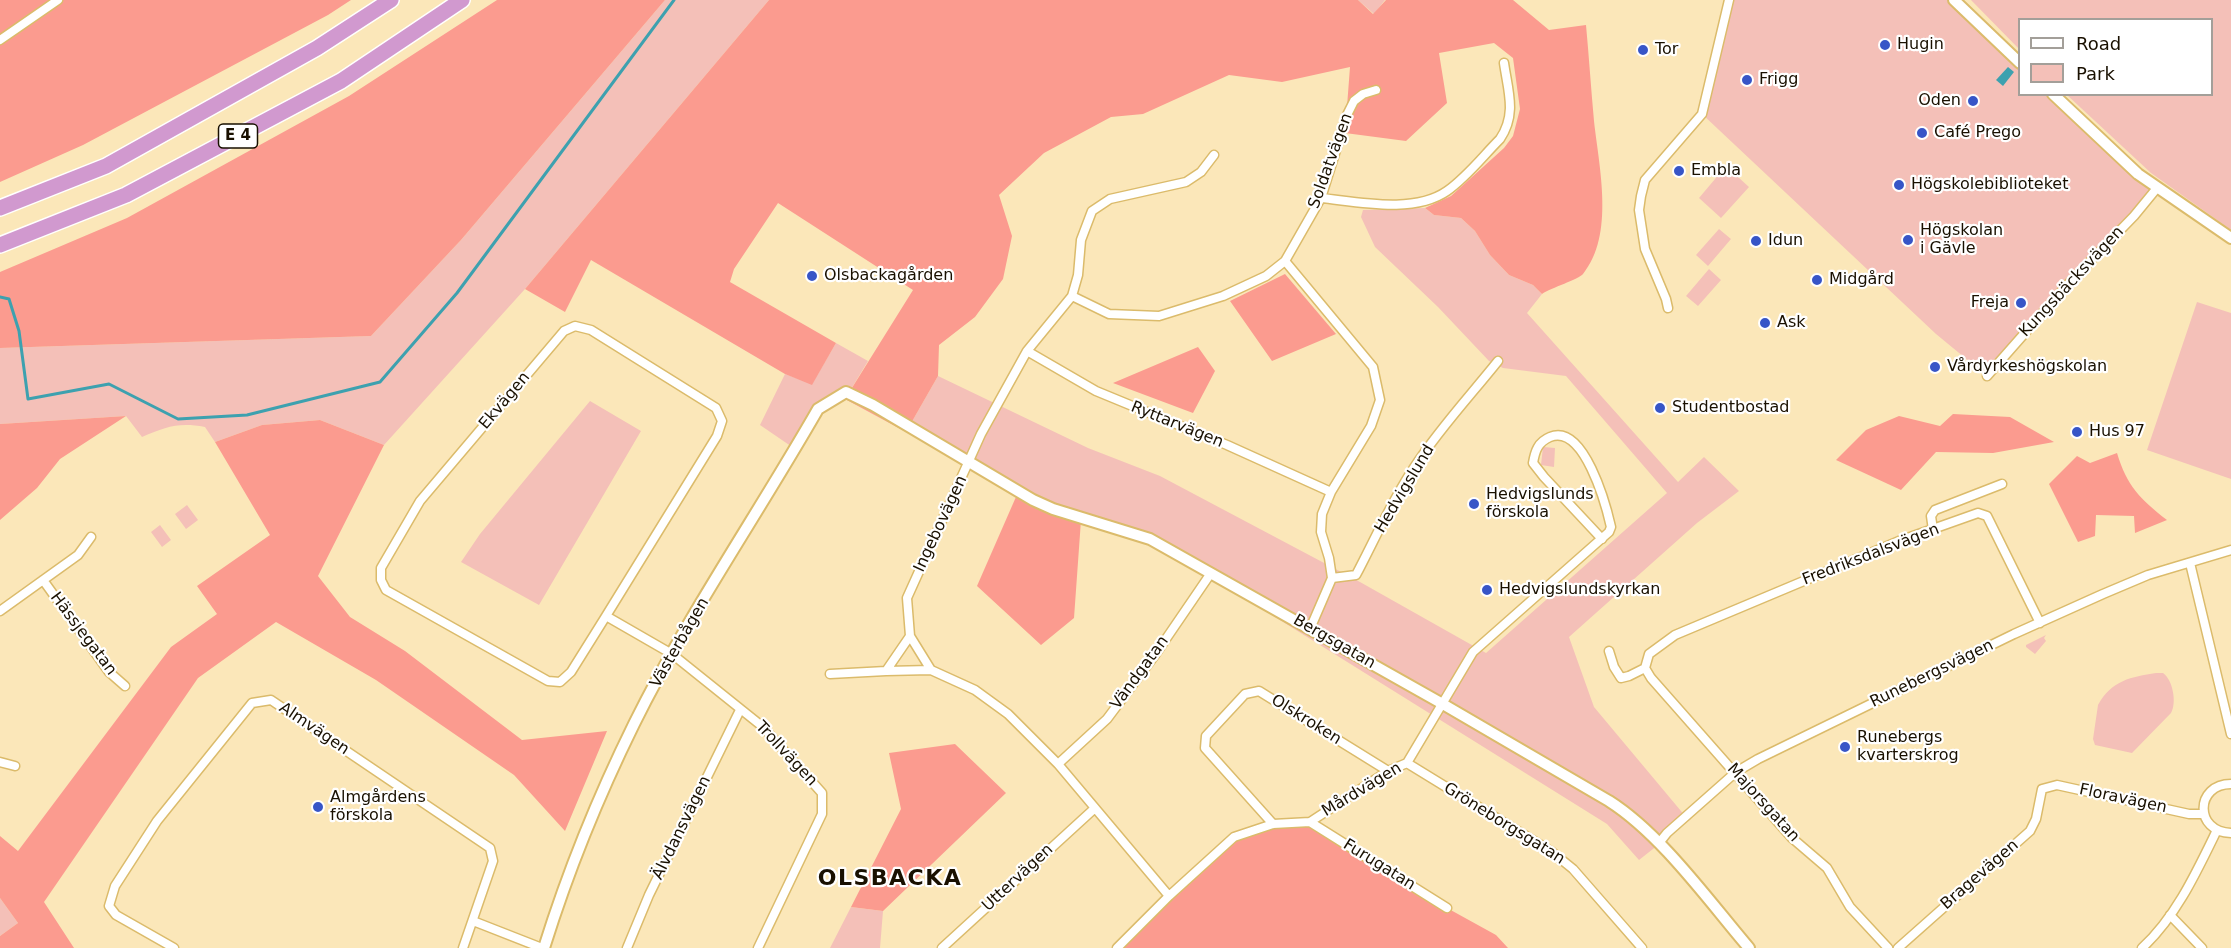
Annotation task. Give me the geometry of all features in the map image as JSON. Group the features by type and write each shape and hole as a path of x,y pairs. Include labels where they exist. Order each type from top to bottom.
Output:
{"highway":[{"name":"E 4","path":"0,208 106,166 317,48 391,0"},
{"name":"E 4","path":"0,245 136,190 341,81 462,0"}],"street":[{"path":"0,40 58,0"},
{"path":"1668,308 1645,249 1639,210 1644,180 1702,114 1730,0"},
{"path":"1954,0 2018,62"},
{"path":"1321,198 1405,205 1424,202 1447,190 1505,132 1511,110 1504,63"},
{"name":"Soldatvägen","path":"1072,296 1109,314 1159,316 1222,297 1266,276 1285,261 1321,198 1347,115 1354,101 1363,94 1376,90"},
{"path":"2055,96 2138,174 2231,238"},
{"name":"Ingebovägen","path":"931,670 910,636 907,598 981,434 1027,351 1072,296 1078,275 1081,240 1092,211 1110,199 1186,182 1201,172 1214,154"},
{"name":"Kungsbäcksvägen","path":"1987,376 2157,188"},
{"path":"1285,261 1373,367 1380,400 1371,426 1331,492 1322,514 1321,532 1332,578 1310,628"},
{"name":"Ekvägen","path":"575,326 591,330 716,408 722,421 717,436 606,616 571,672 560,682 548,681 386,590 381,580 381,568 420,501 564,331 575,326"},
{"name":"Ryttarvägen","path":"1027,351 1096,391 1227,445 1331,492"},
{"name":"Hedvigslund","path":"1332,578 1356,575 1414,467 1446,423 1498,361"},
{"name":"Västerbågen","path":"543,948 563,885 597,801 635,722 672,654 818,409 846,392 873,405"},
{"name":"Bergsgatan","path":"873,405 1033,500 1053,509 1150,539 1310,628 1619,807 1659,843 1749,948"},
{"path":"1554,436 1566,437 1579,449 1594,472 1602,490 1611,527 1610,532 1602,539 1533,463 1535,452 1542,441 1554,436"},
{"path":"1933,530 1930,516 1935,510 2002,484"},
{"name":"Fredriksdalsvägen","path":"1645,668 1649,654 1675,635 1899,542 1978,513 1987,516 2040,623"},
{"path":"0,611 78,555 91,537"},
{"name":"Mårdvägen","path":"1117,948 1169,896 1234,837 1273,824 1310,822 1388,771 1407,763 1473,651 1602,539"},
{"name":"Runebergsvägen","path":"1659,843 1667,833 1736,772 1811,732 2040,623 2148,575 2231,550"},
{"path":"2190,563 2231,734"},
{"name":"Vändgatan","path":"1058,764 1107,719 1155,655 1211,573"},
{"name":"Hässjegatan","path":"43,580 109,672 125,686"},
{"path":"606,616 672,654"},
{"path":"886,671 910,636"},
{"path":"1609,651 1614,667 1621,678 1645,668"},
{"name":"Trollvägen","path":"672,654 763,727 822,794 822,814 758,948"},
{"name":"Majorsgatan","path":"1645,668 1651,678 1792,838 1827,868 1850,907 1888,948"},
{"path":"830,674 931,670 975,690 1008,714 1058,764 1169,896"},
{"name":"Olskroken","path":"1273,824 1205,748 1206,736 1245,694 1259,691 1388,771"},
{"name":"Almvägen","path":"174,948 116,915 109,906 113,890 157,821 252,703 271,700 490,848 493,861 463,948"},
{"name":"Älvdansvägen","path":"627,948 649,895 740,710"},
{"path":"0,762 15,766"},
{"name":"Gröneborgsgatan","path":"1407,763 1552,852 1573,869 1642,948"},
{"path":"2231,783 2219,785 2208,793 2204,814 2217,831 2231,833"},
{"name":"Floravägen","path":"2042,789 2058,785 2189,814 2204,814"},
{"name":"Bragevägen","path":"1898,948 2030,831 2036,819 2042,789"},
{"name":"Uttervägen","path":"942,948 1095,808"},
{"name":"Furugatan","path":"1310,822 1447,908"},
{"path":"2142,948 2153,938 2170,915 2217,831"},
{"path":"2170,915 2202,948"},
{"path":"473,921 543,948"}],"green space":[{"path":"665,0 769,0 525,289 384,445 320,420 262,425 215,442 205,427 187,425 172,426 142,437 126,416 0,424 0,348 371,336 461,240"},
{"path":"1358,0 1385,0 1374,14"},
{"path":"1729,0 1954,0 2018,61 2018,96 2054,96 2157,188 1987,376 1936,334 1702,114"},
{"path":"1971,0 2231,0 2231,230 2151,173 2068,96 2213,96 2213,18 2018,18 2018,48"},
{"path":"1726,166 1749,187 1721,218 1699,198"},
{"path":"1425,208 1434,215 1461,218 1475,231 1490,255 1509,275 1533,285 1542,294 1527,313 1678,482 1704,457 1739,491 1697,523 1569,637 1594,707 1686,817 1691,819 1639,860 1607,824 1150,539 1053,509 906,432 938,376 1088,448 1160,476 1360,582 1486,653 1667,493 1566,376 1503,368 1489,361 1438,307 1375,247 1361,217 1363,210"},
{"path":"1719,229 1731,239 1708,266 1696,255"},
{"path":"1709,269 1721,280 1698,306 1686,296"},
{"path":"2197,302 2231,313 2231,479 2147,450"},
{"path":"836,343 868,361 845,399 822,411 798,451 760,425 785,374 812,384"},
{"path":"590,401 641,431 539,605 461,562 480,534"},
{"path":"1543,447 1555,448 1554,467 1541,465"},
{"path":"187,505 198,520 186,529 175,514"},
{"path":"160,525 171,540 162,547 151,532"},
{"path":"2046,635 2044,638 2046,641 2035,654 2026,647 2026,645"},
{"path":"2163,673 2172,686 2174,704 2171,713 2132,753 2095,745 2093,739 2098,705 2103,697 2123,681"},
{"path":"0,898 18,923 0,936"},
{"path":"851,907 883,911 880,948 830,948"}],"shaded area":[{"path":"0,0 351,0 328,15 83,145 0,182"},
{"path":"497,0 665,0 461,240 371,336 0,348 0,272 127,218 349,96"},
{"path":"769,0 1358,0 1373,14 1386,0 1513,0 1549,30 1586,25 1601,179 1602,221 1599,240 1593,258 1583,274 1542,294 1533,285 1509,275 1490,255 1475,231 1461,218 1434,215 1425,208 1451,196 1504,148 1513,136 1520,109 1513,58 1494,43 1439,53 1447,103 1406,141 1345,133 1350,67 1282,82 1229,75 1143,114 1111,117 1044,153 999,195 1012,236 1003,279 975,317 939,345 938,376 906,432 845,399 913,290 778,203 734,269 730,282 836,343 812,385 785,374 591,260 565,312 525,289"},
{"path":"1285,274 1336,334 1272,361 1230,301"},
{"path":"1198,347 1215,371 1193,413 1113,383"},
{"path":"1953,414 2010,417 2054,442 1993,453 1936,452 1901,490 1836,460 1866,430 1899,416 1940,426"},
{"path":"126,416 60,459 37,488 0,520 0,424"},
{"path":"320,420 384,445 318,576 350,617 405,651 522,740 607,731 565,831 514,775 376,680 276,622 198,678 44,902 74,948 0,948 0,936 18,923 0,898 0,836 18,851 171,647 217,614 197,586 270,535 215,442 262,425"},
{"path":"2117,453 2130,483 2149,505 2167,520 2135,533 2134,516 2096,515 2095,536 2078,542 2049,484 2077,456 2090,463"},
{"path":"1019,490 1081,520 1074,618 1041,645 977,586"},
{"path":"955,744 1006,793 883,911 851,907 901,809 889,753"},
{"path":"1310,822 1447,908 1496,935 1508,948 1117,948 1234,837 1253,829"}],"water":[{"path":"2008,67 2014,72 2003,86 1996,80"}],"waterway":[{"path":"0,297 9,299 19,331 28,399 109,384 178,419 247,415 380,382 457,293 674,0"}],"place":[{"name":"Hugin","path":"1885,45"},
{"name":"Tor","path":"1643,50"},
{"name":"Frigg","path":"1747,80"},
{"name":"Oden","path":"1973,101"},
{"name":"Café Prego","path":"1922,133"},
{"name":"Embla","path":"1679,171"},
{"name":"Högskolebiblioteket","path":"1899,185"},
{"name":"Högskolan i Gävle","path":"1908,240"},
{"name":"Idun","path":"1756,241"},
{"name":"Olsbackagården","path":"812,276"},
{"name":"Midgård","path":"1817,280"},
{"name":"Freja","path":"2021,303"},
{"name":"Ask","path":"1765,323"},
{"name":"Vårdyrkeshögskolan","path":"1935,367"},
{"name":"Studentbostad","path":"1660,408"},
{"name":"Hus 97","path":"2077,432"},
{"name":"Hedvigslunds förskola","path":"1474,504"},
{"name":"Hedvigslundskyrkan","path":"1487,590"},
{"name":"Runebergs kvarterskrog","path":"1845,747"},
{"name":"Almgårdens förskola","path":"318,807"}],"district":[{"name":"OLSBACKA","path":"890,879"}]}
